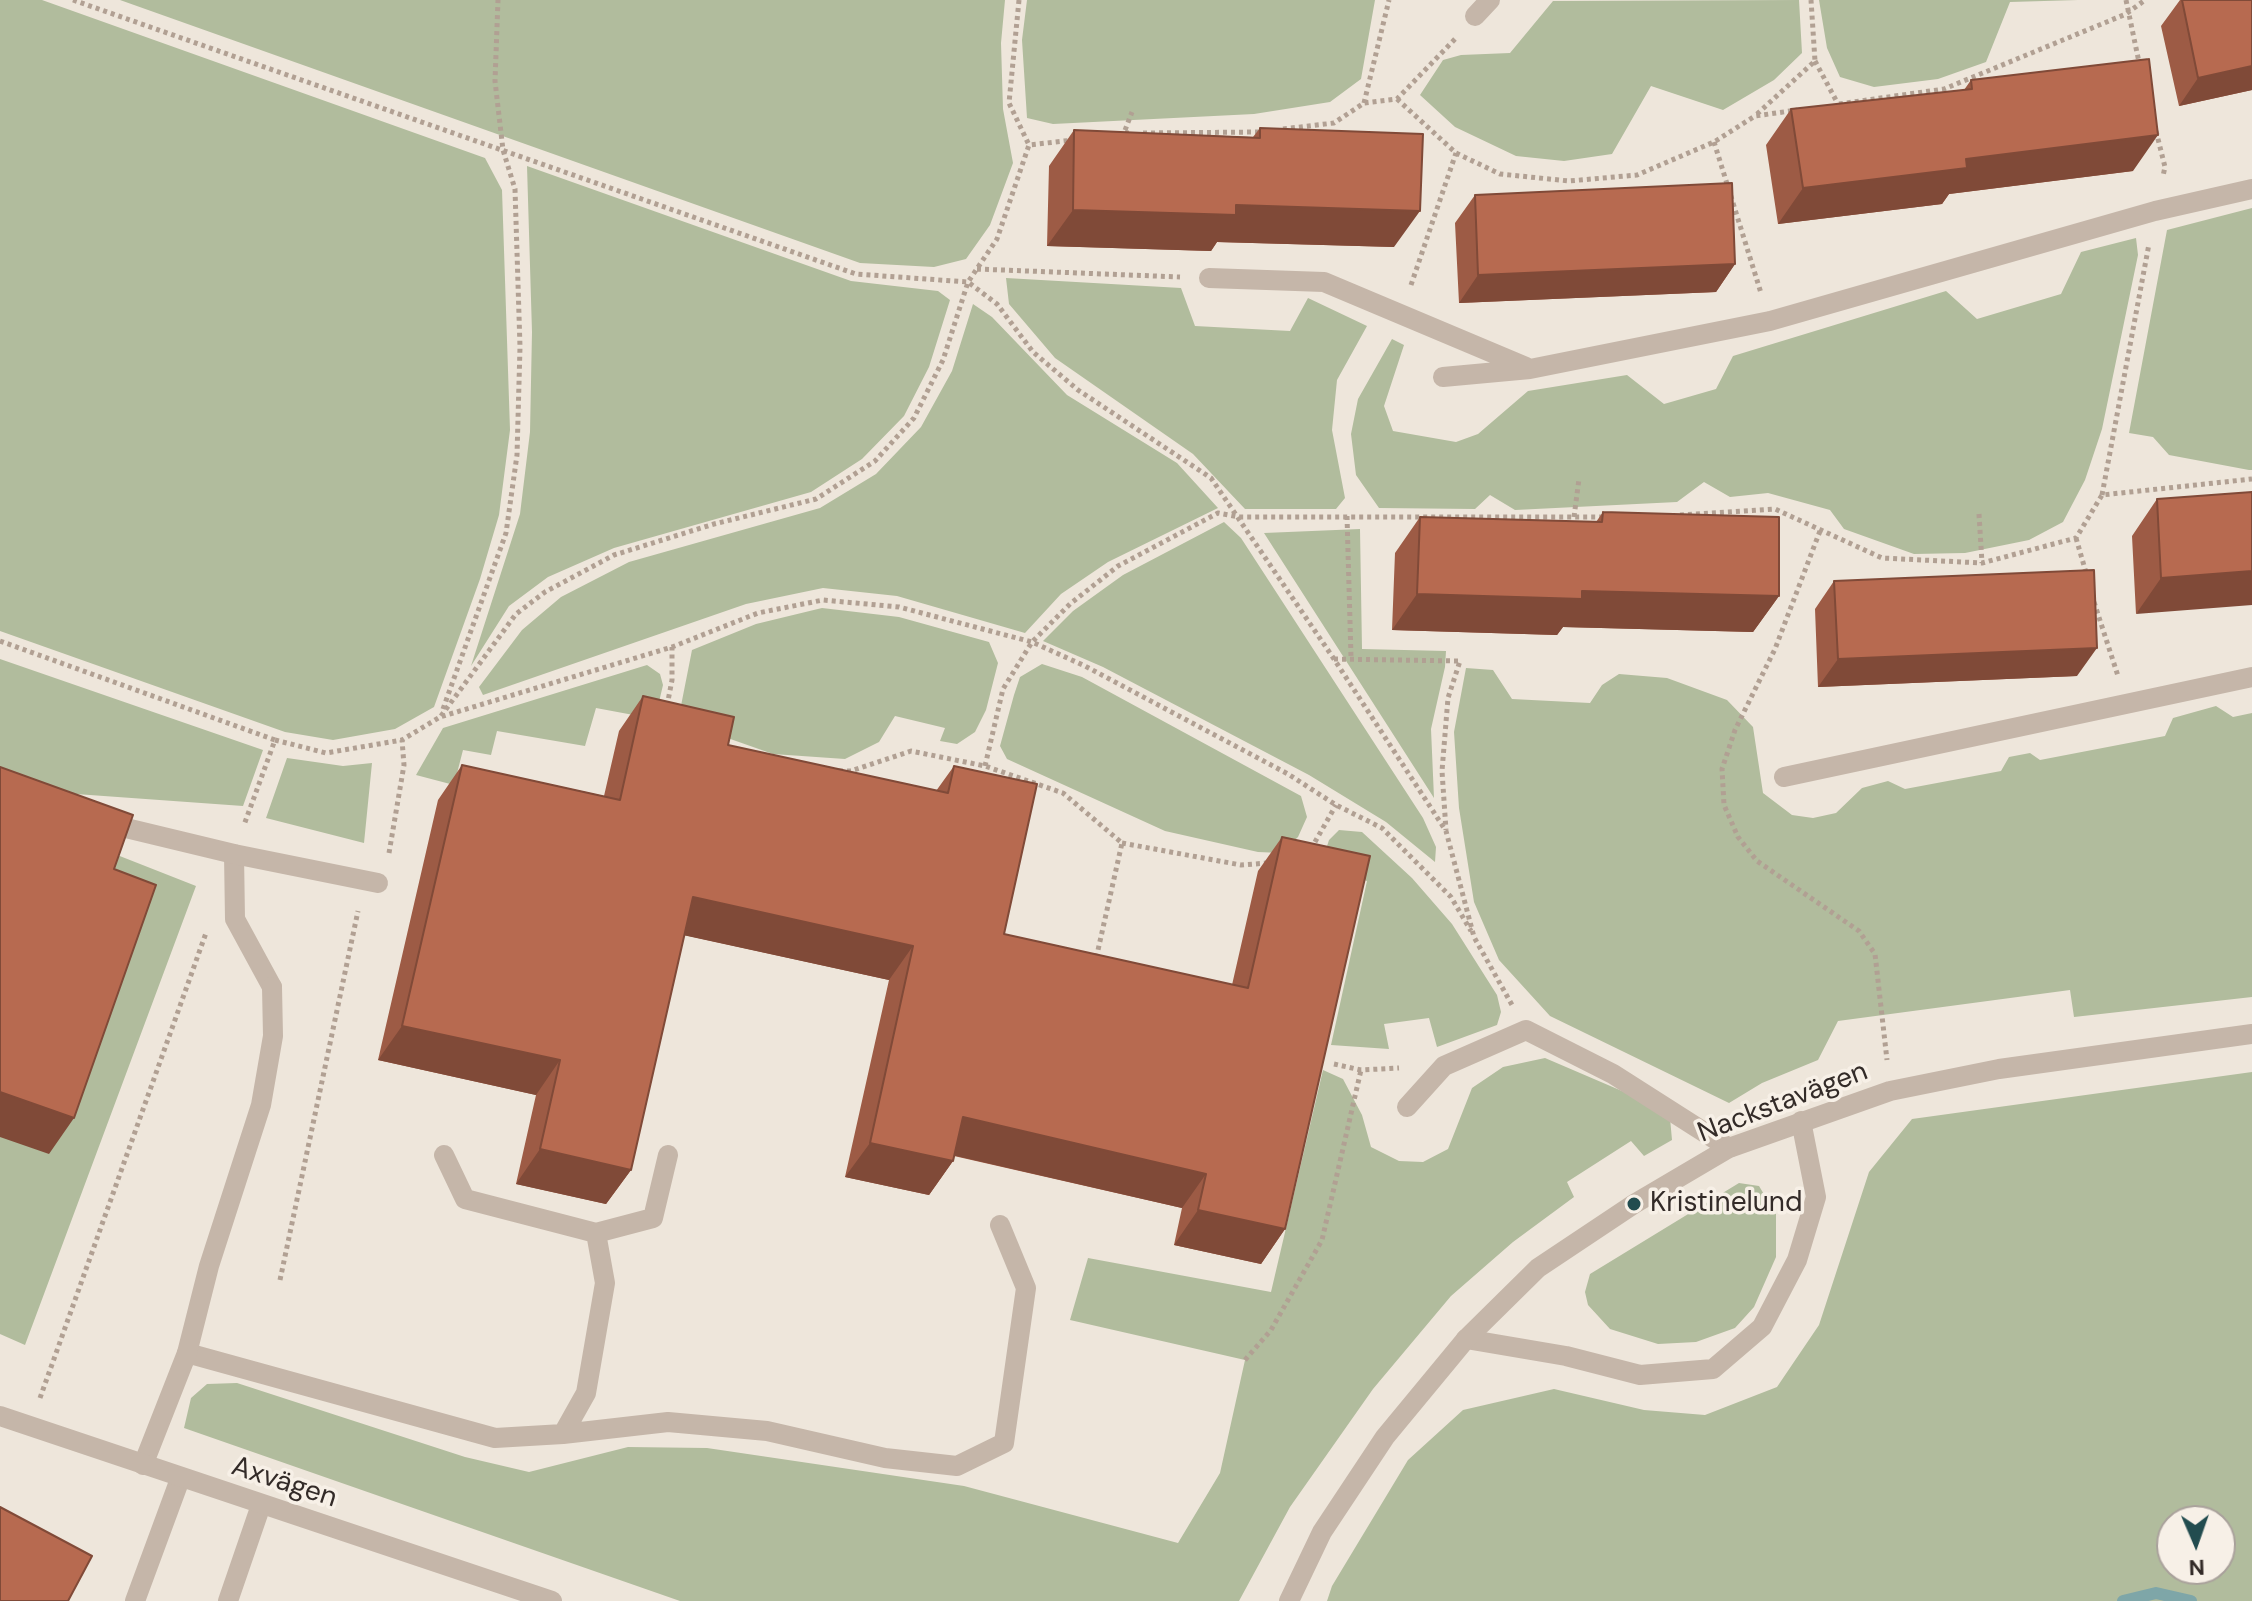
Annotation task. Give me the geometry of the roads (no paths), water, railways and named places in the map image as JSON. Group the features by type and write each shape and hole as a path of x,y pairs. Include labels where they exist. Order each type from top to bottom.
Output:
{"street":[{"path":"1475,16 1490,0"},
{"path":"1443,377 1530,369 1770,321 2155,211 2252,189"},
{"path":"1209,278 1324,282 1530,369"},
{"path":"1784,777 2252,677"},
{"path":"74,815 234,854 378,883"},
{"path":"143,1465 187,1353 209,1266 261,1105 273,1036 272,987 235,919 234,854"},
{"path":"1407,1107 1444,1066 1526,1030 1613,1074 1729,1148"},
{"name":"Nackstavägen","path":"1289,1601 1322,1532 1377,1449 1466,1339 1538,1268 1634,1204 1729,1148 1890,1091 1999,1069 2252,1034"},
{"path":"1466,1339 1566,1356 1640,1375 1713,1369 1762,1327 1797,1260 1816,1197 1801,1121"},
{"path":"444,1155 465,1199 596,1233 653,1218 668,1155"},
{"path":"187,1353 495,1438 668,1422 767,1431 885,1458 957,1466 1004,1443 1026,1288 1000,1225"},
{"path":"563,1434 586,1393 605,1283 596,1233"},
{"name":"Axvägen","path":"0,1416 180,1479 552,1601"},
{"path":"135,1601 180,1479"},
{"path":"228,1601 261,1505"}],"waterway":[{"path":"2123,1601 2156,1593 2191,1601"}],"place":[{"name":"Kristinelund","path":"1634,1204"}]}
